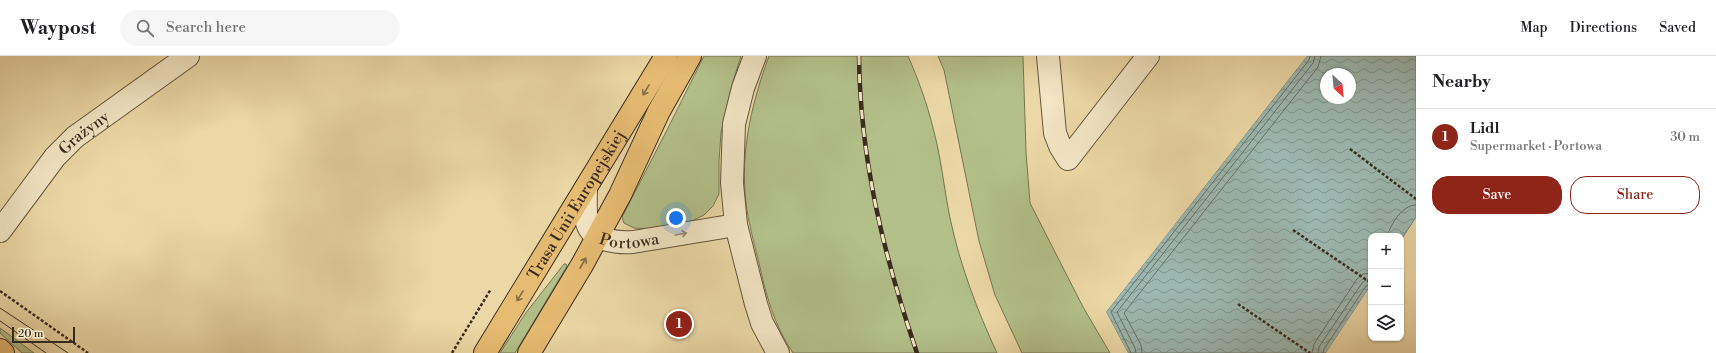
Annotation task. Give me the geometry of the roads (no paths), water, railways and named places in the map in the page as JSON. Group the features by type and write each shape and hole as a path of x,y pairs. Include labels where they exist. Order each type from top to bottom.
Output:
{"main road":[{"name":"Trasa Unii Europejskiej","path":"485,353 666,56"},
{"name":"Trasa Unii Europejskiej","path":"529,353 598,236 620,195 660,111 690,56"},
{"path":"0,350 3,353"}],"street":[{"name":"Grażyny","path":"0,231 55,157 75,137 188,56"},
{"path":"755,56 743,88 734,124 732,183 736,225 746,267 762,323 778,353"},
{"path":"1048,56 1055,133 1060,146 1068,159 1148,56"},
{"name":"Portowa","path":"586,188 587,223 590,229 598,236 617,243 633,242 736,225"}],"water":[{"path":"1307,56 1416,56 1416,217 1404,235 1404,233 1368,233 1368,290 1326,353 1128,353 1106,312"}],"tram line":[{"path":"0,308 68,353"},
{"path":"0,321 46,353"}],"railway":[{"path":"859,56 860,95 864,133 876,207 894,280 917,353"}],"place":[{"name":"Lidl","path":"679,324"}]}
